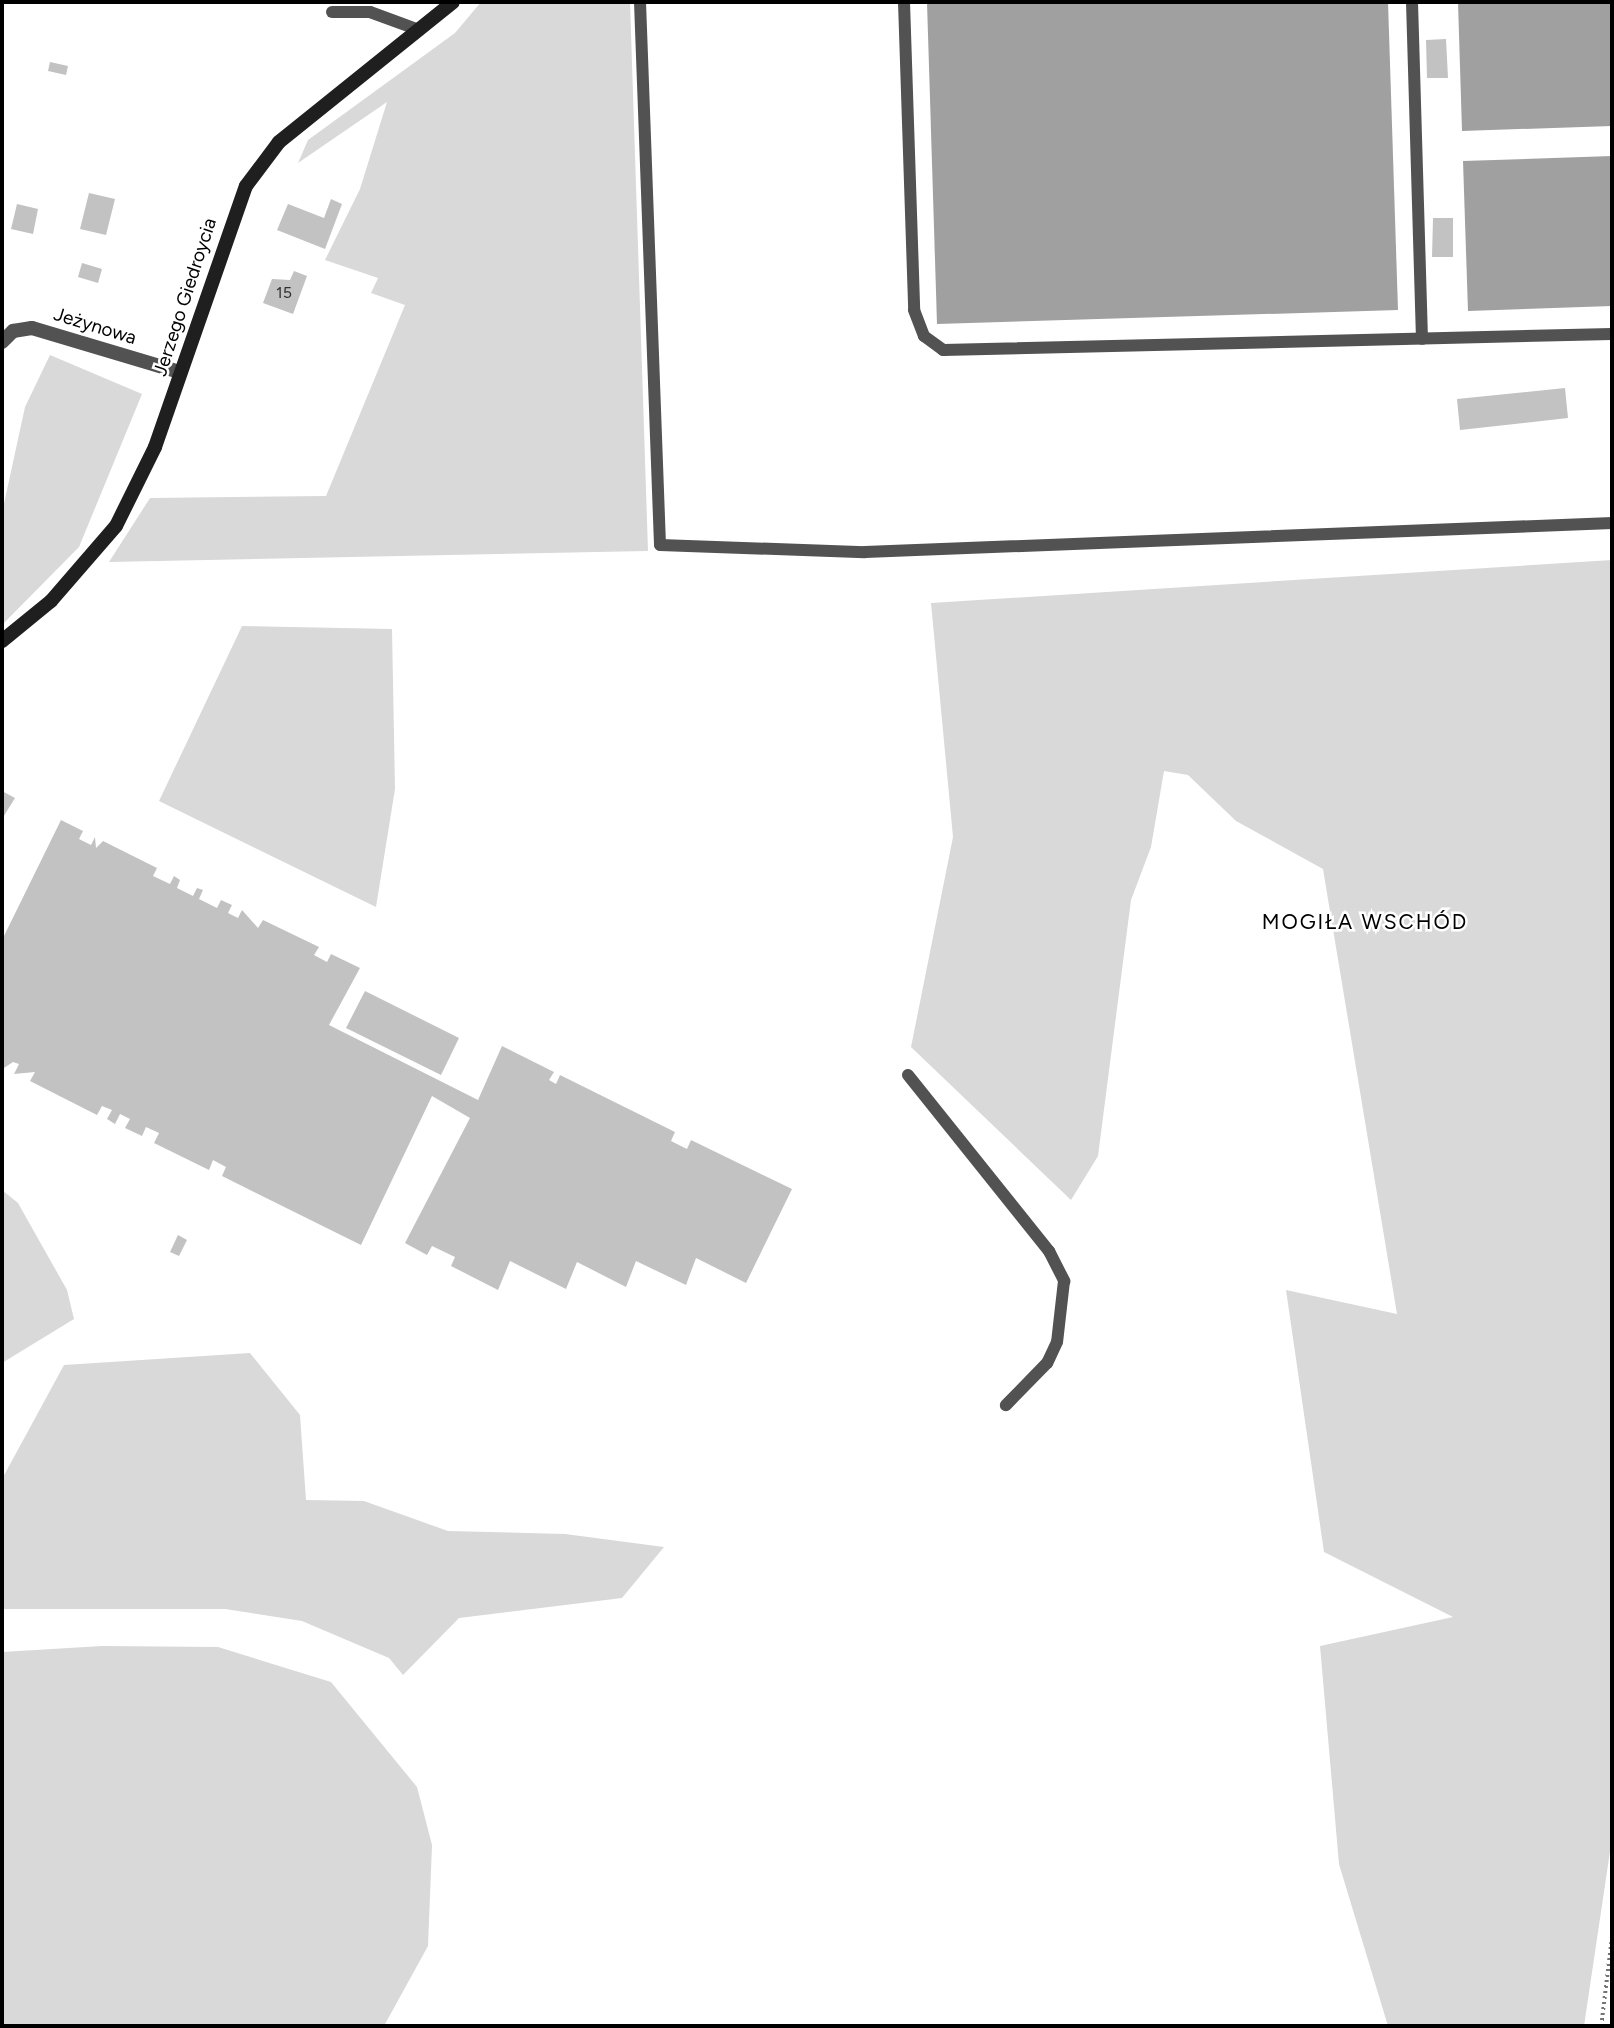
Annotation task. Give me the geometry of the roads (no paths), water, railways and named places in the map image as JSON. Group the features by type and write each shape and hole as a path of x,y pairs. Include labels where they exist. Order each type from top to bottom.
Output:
{"street":[{"name":"Jerzego Giedroycia","path":"2,641 51,601 116,526 155,447 246,186 279,142 453,2"},
{"name":"Jeżynowa","path":"2,342 13,331 32,328 180,372"}],"lane":[{"path":"640,2 660,545 865,552 1612,523"},
{"path":"904,2 912,292 917,325 933,345 956,352 1612,334"},
{"path":"1412,2 1422,339"},
{"path":"332,12 370,12 419,30"},
{"path":"908,1075 1049,1251 1064,1281 1057,1342 1047,1363 1006,1405"}],"district":[{"name":"MOGIŁA WSCHÓD","path":"1365,922"}]}
